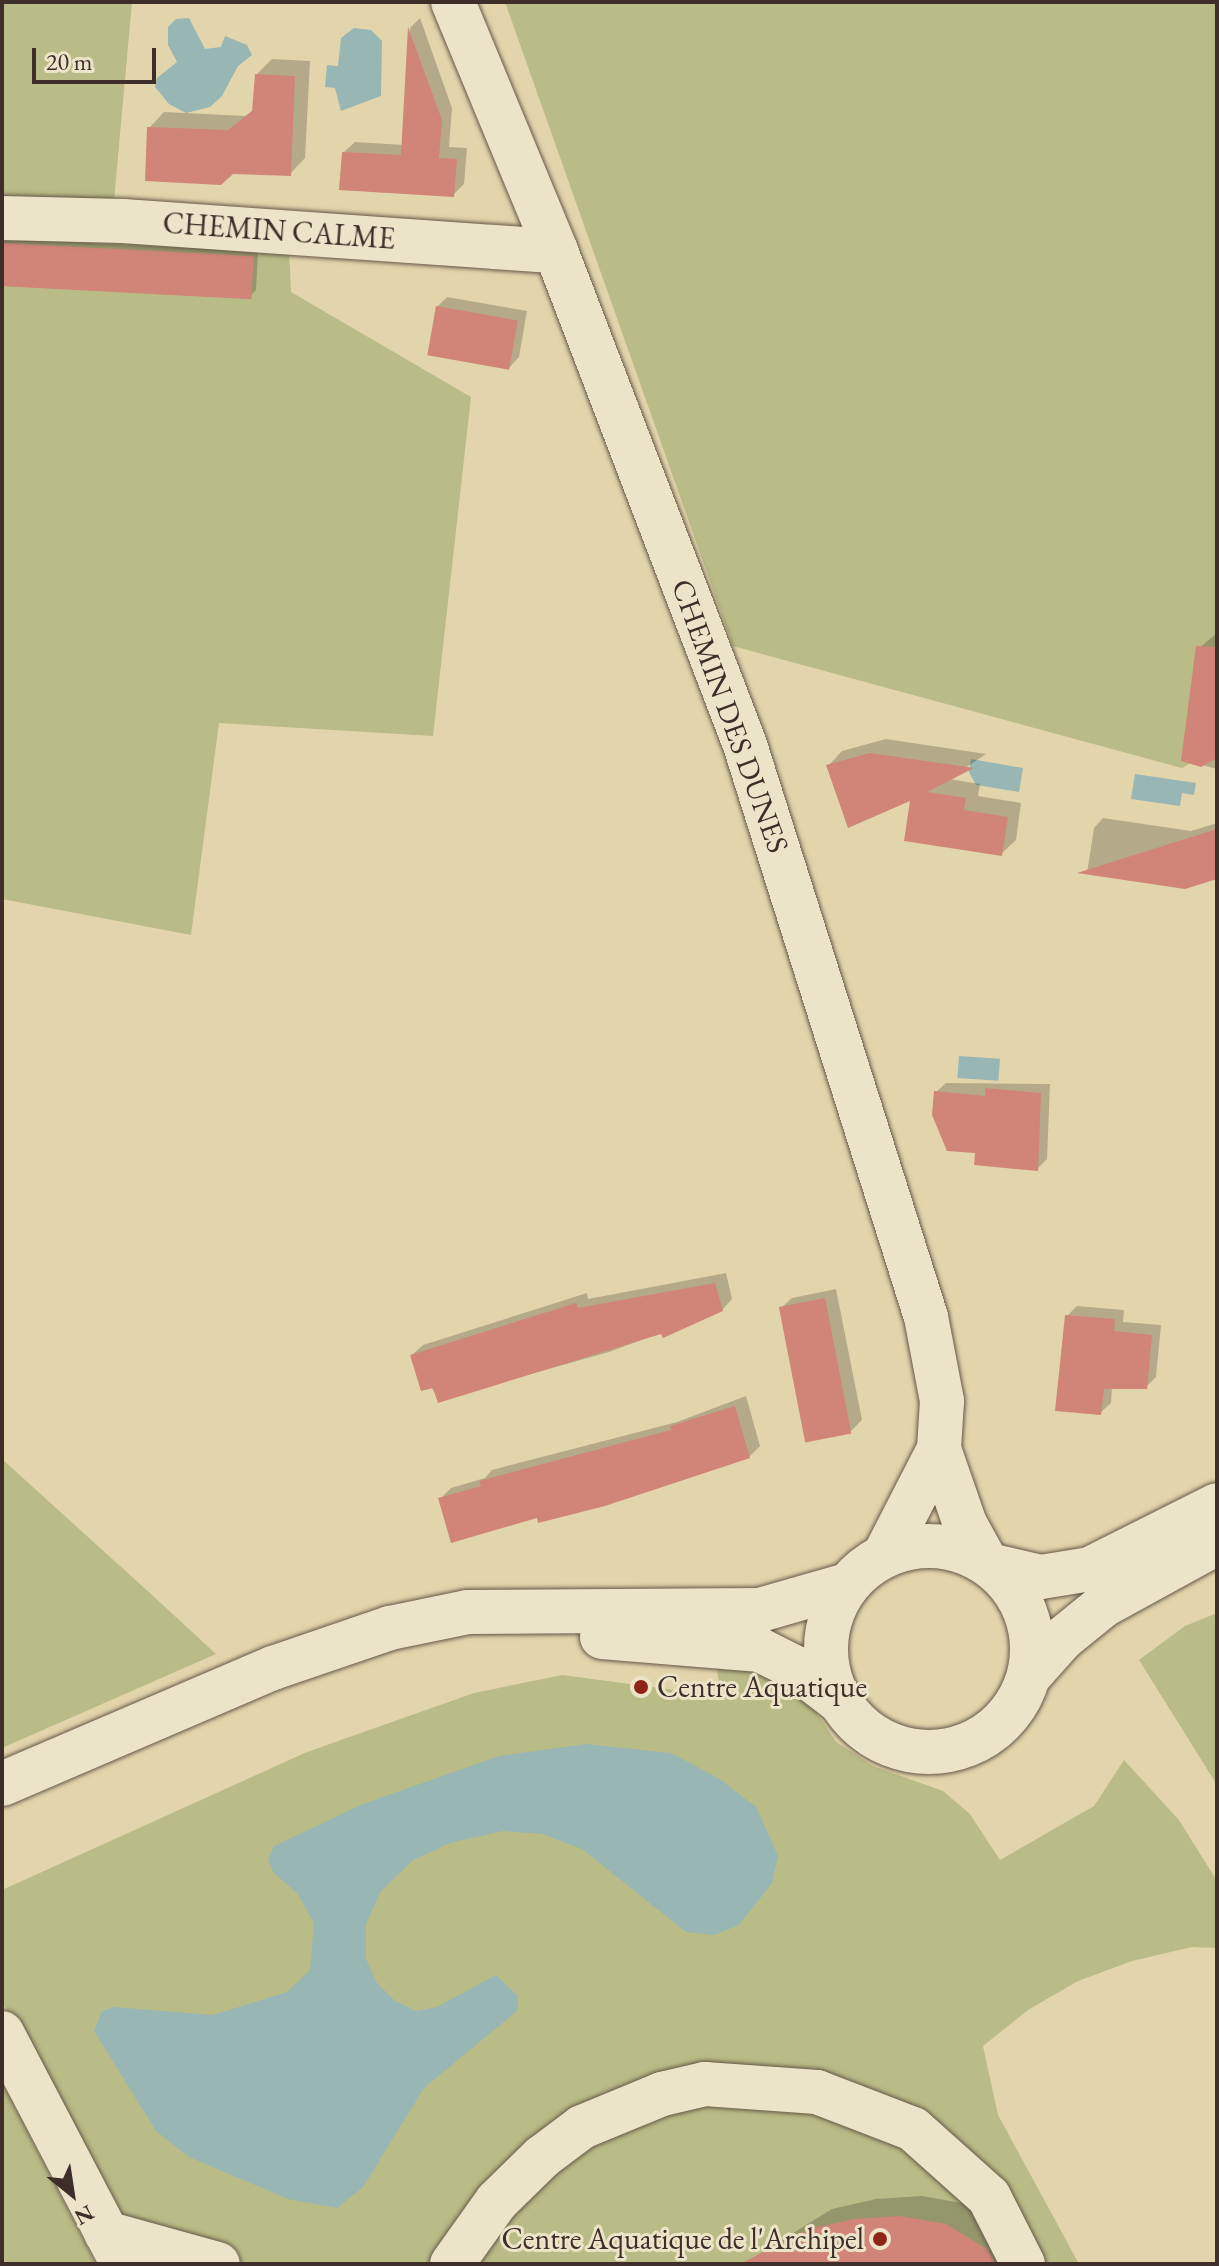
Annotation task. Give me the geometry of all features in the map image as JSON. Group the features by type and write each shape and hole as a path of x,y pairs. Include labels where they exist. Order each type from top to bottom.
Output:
{"street":[{"name":"CHEMIN DES DUNES","path":"453,2 556,251 745,745 926,1317 942,1401 939,1449 965,1524 989,1564"},
{"name":"CHEMIN CALME","path":"2,218 139,222 556,251"},
{"name":"CHEMIN DES DUNES","path":"884,1556 939,1449"},
{"path":"2,1784 273,1668 390,1628 468,1612 507,1615 760,1610 847,1585 884,1556 916,1545 943,1547 989,1564 1041,1577 1090,1569 1217,1505"},
{"path":"507,1615 623,1642 760,1650 796,1668 839,1701 866,1732 902,1749 943,1752 982,1738 1012,1711 1030,1675 1062,1639 1104,1605 1217,1543"},
{"path":"989,1564 1019,1596 1033,1635 1030,1675"},
{"path":"839,1701 827,1649 829,1622 847,1585"},
{"path":"2,2033 114,2249 218,2264"},
{"path":"452,2264 497,2201 542,2157 582,2127 662,2094 717,2084 817,2092 913,2129 989,2197 1023,2264"}],"green space":[{"path":"2,2 132,2 114,200 2,196"},
{"path":"505,2 1217,2 1217,748 1182,768 733,646"},
{"path":"2,237 289,248 291,292 471,397 433,736 219,723 191,935 2,899"},
{"path":"2,1459 152,1595 216,1654 2,1748"},
{"path":"1217,1613 1217,1785 1139,1660 1185,1626"},
{"path":"716,1664 755,1666 806,1697 836,1742 873,1766 943,1791 970,1814 1000,1860 1094,1806 1124,1760 1179,1820 1217,1881 1217,1948 1192,1947 1132,1961 1078,1981 1028,2010 983,2046 998,2115 1079,2264 146,2264 2,2001 2,1890 307,1752 474,1693 562,1675 721,1696"},
{"path":"2,2082 11,2100 96,2264 2,2264"}],"water":[{"path":"189,18 205,49 221,47 225,36 247,45 252,55 238,66 222,96 210,107 186,113 169,104 155,87 157,78 177,62 168,45 168,27 176,19"},
{"path":"354,28 371,30 382,41 381,96 341,111 335,88 325,87 327,65 338,66 341,38"},
{"path":"971,759 1023,768 1019,792 976,785 969,772"},
{"path":"1135,774 1196,783 1194,795 1182,793 1180,806 1131,799"},
{"path":"959,1056 1000,1059 998,1081 957,1078"},
{"path":"586,1744 671,1753 718,1778 756,1807 778,1856 772,1883 739,1925 714,1935 686,1932 582,1849 542,1834 503,1831 450,1843 413,1860 381,1891 366,1924 366,1959 376,1982 394,2000 416,2011 437,2007 496,1975 518,1996 518,2010 424,2088 363,2187 337,2208 288,2199 189,2157 156,2131 94,2031 102,2011 114,2007 213,2015 287,1992 310,1970 314,1923 297,1893 273,1872 268,1859 274,1846 363,1804 499,1756"}],"building":[{"path":"408,27 442,120 439,158 457,159 454,197 339,190 342,152 401,155"},
{"path":"255,74 295,76 291,176 233,174 221,185 145,181 147,127 228,130 252,111"},
{"path":"2,243 254,256 251,299 2,286"},
{"path":"436,306 518,320 509,370 427,355"},
{"path":"1196,646 1217,647 1217,758 1201,767 1181,761"},
{"path":"870,753 974,768 927,792 966,798 964,810 1008,817 1002,856 904,841 910,801 848,828 826,765"},
{"path":"1217,829 1217,879 1185,889 1077,873"},
{"path":"985,1088 1041,1093 1038,1171 974,1165 975,1153 947,1151 932,1115 934,1091 985,1096"},
{"path":"715,1283 723,1311 663,1338 661,1334 438,1403 433,1388 421,1391 410,1355 576,1303 578,1308"},
{"path":"825,1298 851,1433 805,1442 779,1307"},
{"path":"1065,1315 1115,1319 1114,1331 1152,1335 1147,1389 1104,1389 1101,1415 1055,1411"},
{"path":"735,1406 750,1458 605,1506 538,1523 537,1518 451,1543 438,1498 481,1486 479,1481 671,1430 670,1426"},
{"name":"Centre Aquatique de l'Archipel","path":"900,2216 946,2224 987,2249 995,2264 740,2264 809,2229 854,2219"}],"place":[{"name":"Centre Aquatique","path":"641,1687"},
{"name":"Centre Aquatique de l'Archipel","path":"880,2239"}]}
